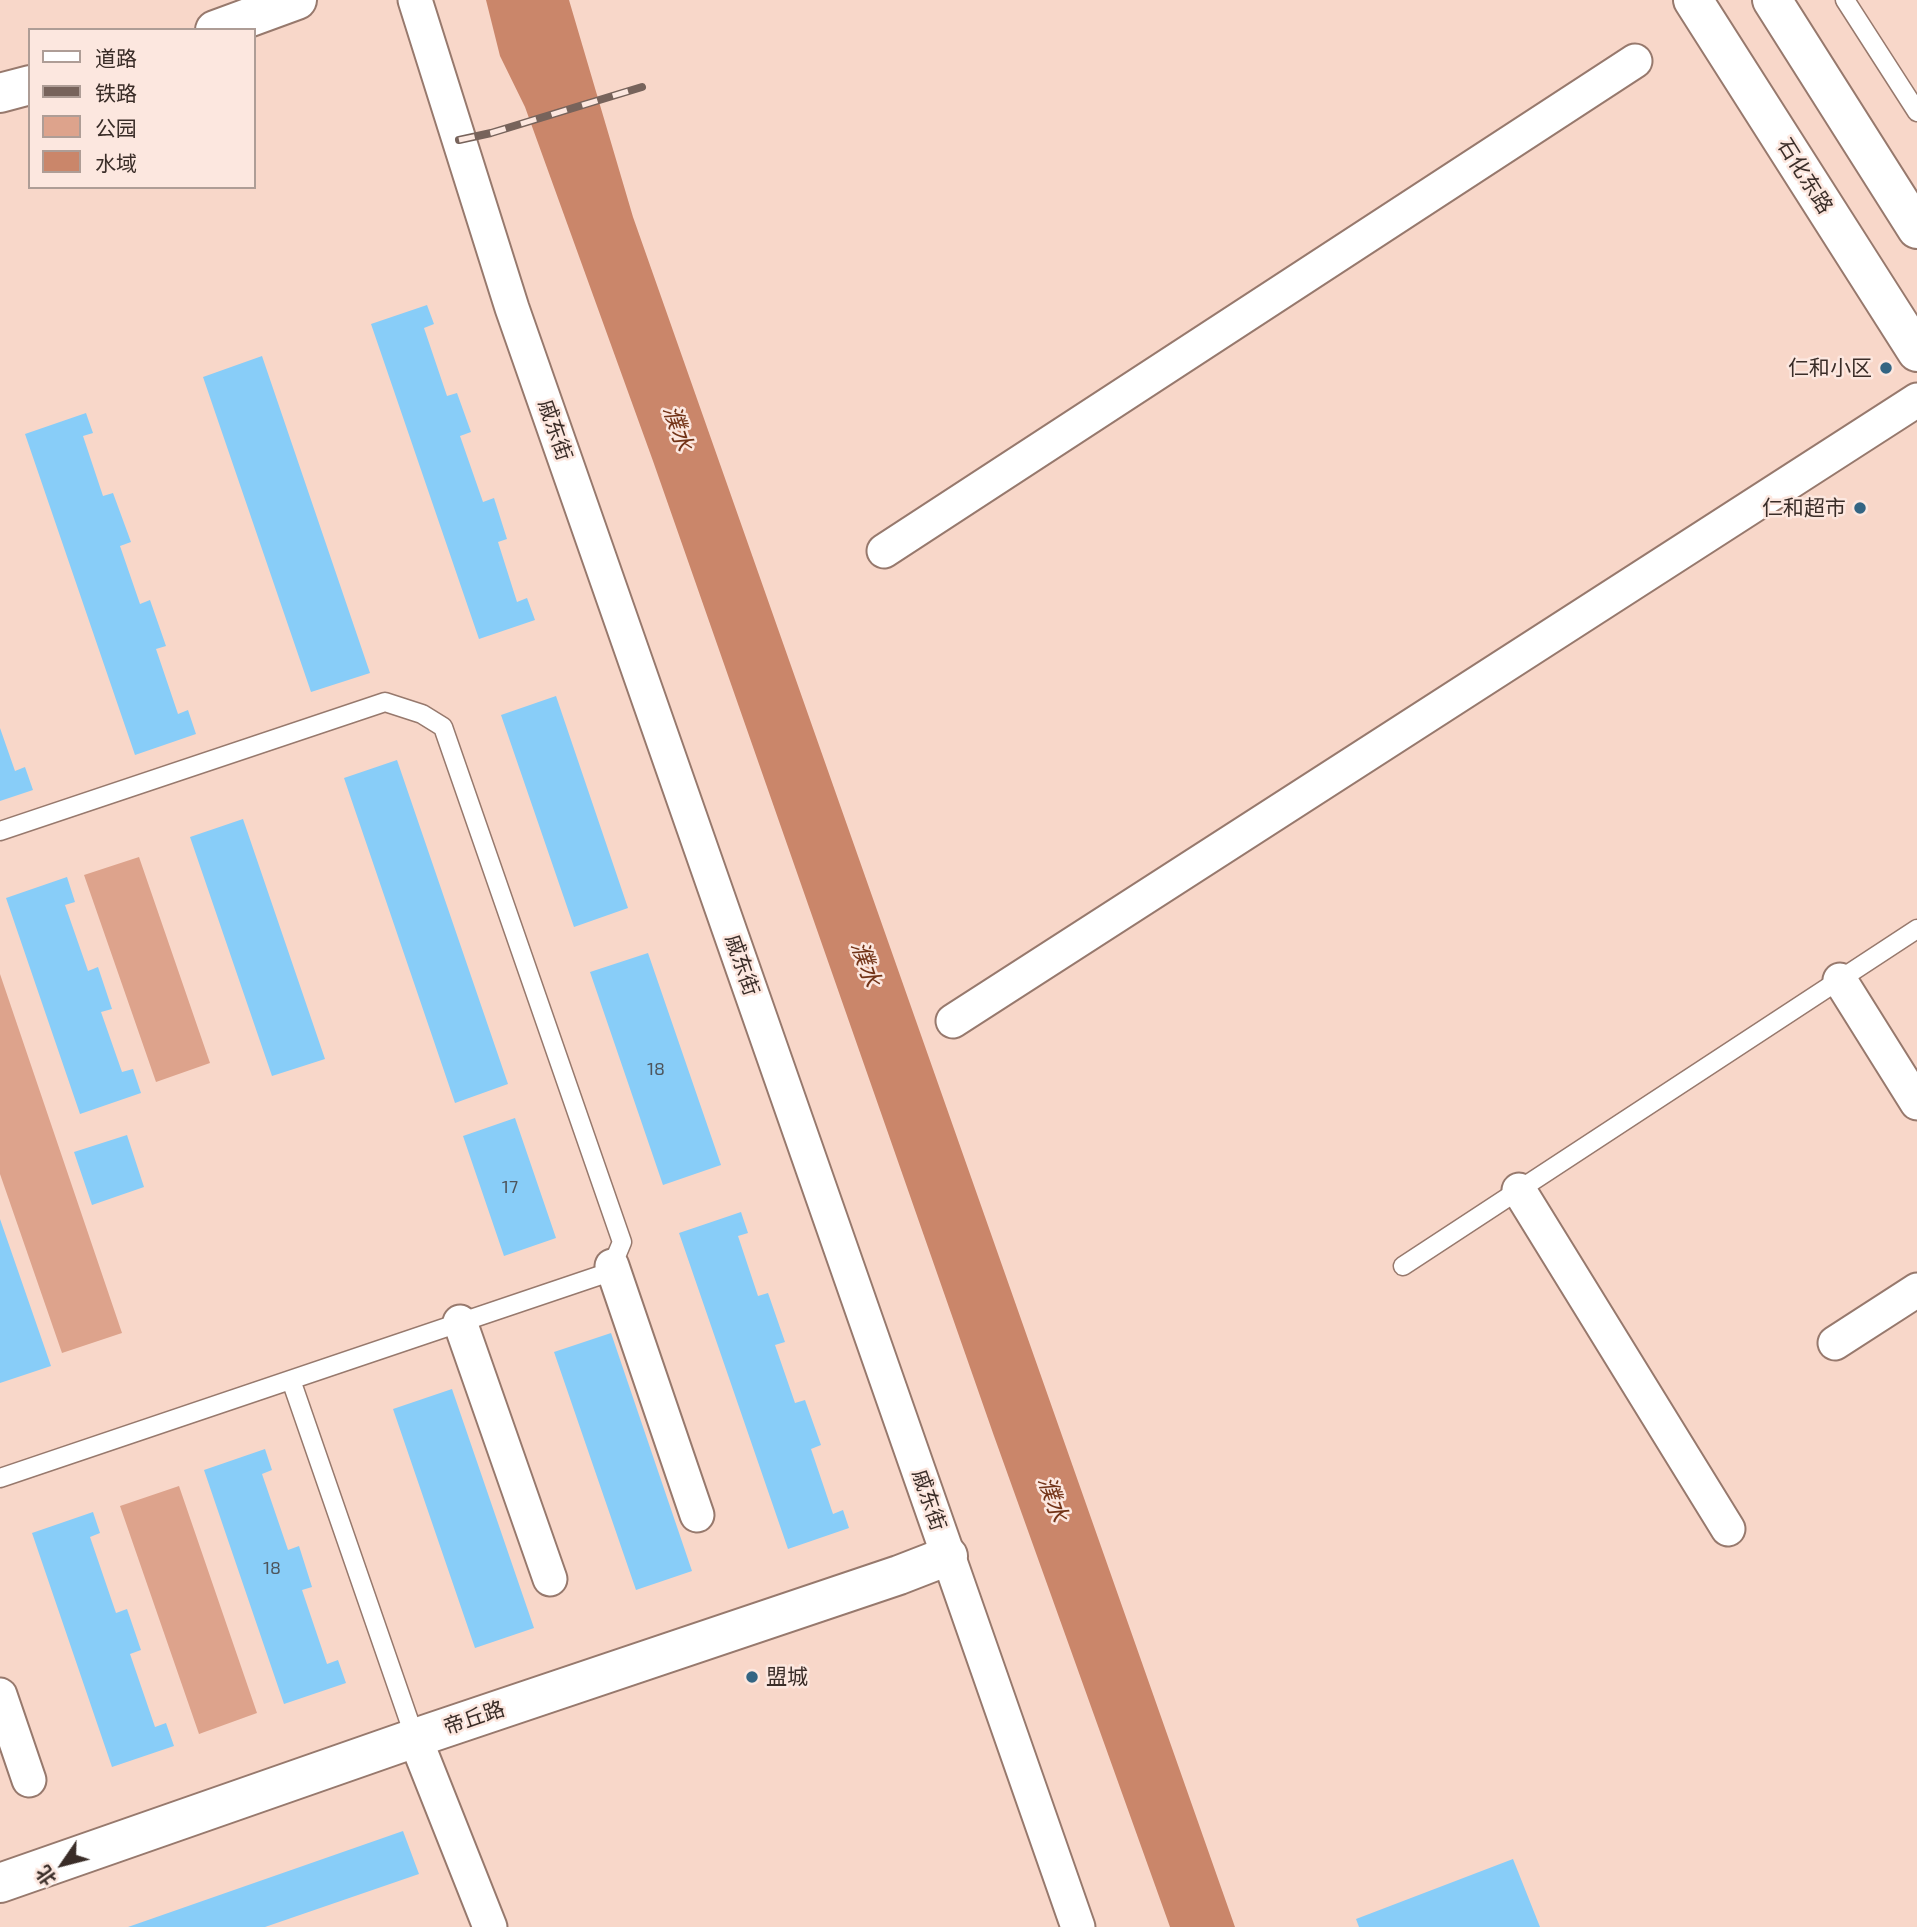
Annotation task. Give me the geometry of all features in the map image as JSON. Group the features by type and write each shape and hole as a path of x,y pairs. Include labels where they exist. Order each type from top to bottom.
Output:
{"street":[{"path":"220,28 297,0"},
{"name":"戚东街","path":"415,0 512,307 1078,1927"},
{"name":"石化东路","path":"1693,0 1917,352"},
{"path":"1773,0 1917,229"},
{"path":"884,551 1635,61"},
{"path":"0,93 28,86"},
{"path":"953,1021 1917,400"},
{"path":"1840,980 1917,1103"},
{"path":"1518,1190 1728,1529"},
{"path":"612,1266 697,1516"},
{"path":"1835,1343 1917,1290"},
{"path":"460,1322 550,1579"},
{"name":"帝丘路","path":"0,1883 948,1556"},
{"path":"0,1695 29,1780"},
{"path":"415,1738 490,1927"}],"lane":[{"path":"1845,0 1917,113"},
{"path":"0,831 385,702 422,714 443,727 622,1242 612,1266 601,1275 0,1478"},
{"path":"1403,1266 1917,929"},
{"path":"291,1380 415,1738"}],"green space":[{"path":"139,857 210,1063 156,1082 84,875"},
{"path":"0,974 122,1333 62,1353 0,1174"},
{"path":"179,1486 257,1713 199,1734 120,1506"}],"water":[{"name":"濮水","path":"486,0 569,0 633,217 1235,1927 1170,1927 994,1436 653,461 525,107 500,56"}],"building":[{"path":"427,305 434,324 424,328 447,396 457,393 471,432 460,436 483,502 494,498 507,539 498,542 517,602 527,598 535,620 479,639 371,324"},
{"path":"262,356 370,673 311,692 203,377"},
{"path":"86,413 93,433 83,436 103,496 113,493 131,542 120,546 140,604 150,600 166,646 156,649 178,714 188,710 196,734 135,755 25,434"},
{"path":"556,696 628,908 574,927 501,715"},
{"path":"0,728 15,771 25,767 33,790 0,801"},
{"path":"397,760 508,1084 455,1103 344,778"},
{"path":"243,819 325,1059 272,1076 190,837"},
{"path":"67,877 75,902 65,905 88,971 98,967 112,1009 101,1012 122,1072 133,1069 141,1093 80,1114 6,898"},
{"path":"648,953 721,1165 663,1185 590,972"},
{"path":"515,1118 556,1238 504,1256 463,1136"},
{"path":"127,1135 144,1187 92,1205 74,1152"},
{"path":"741,1212 748,1233 738,1236 758,1296 768,1293 785,1342 775,1345 795,1403 805,1400 821,1445 811,1449 833,1514 843,1510 849,1528 788,1549 679,1233"},
{"path":"0,1219 51,1366 0,1383"},
{"path":"611,1333 692,1571 636,1590 554,1352"},
{"path":"452,1389 534,1628 475,1648 393,1409"},
{"path":"265,1449 272,1470 262,1474 288,1550 299,1546 312,1587 302,1590 327,1664 338,1660 346,1683 284,1704 204,1470"},
{"path":"93,1512 100,1533 90,1537 116,1613 127,1609 141,1650 130,1654 155,1727 166,1723 174,1746 112,1767 32,1533"},
{"path":"403,1831 419,1874 265,1927 128,1927"},
{"path":"1513,1859 1540,1927 1359,1927 1356,1919"}],"railway":[{"path":"459,140 491,133 642,87"}],"place":[{"name":"仁和小区","path":"1886,368"},
{"name":"仁和超市","path":"1860,508"},
{"name":"盟城","path":"752,1677"}]}
